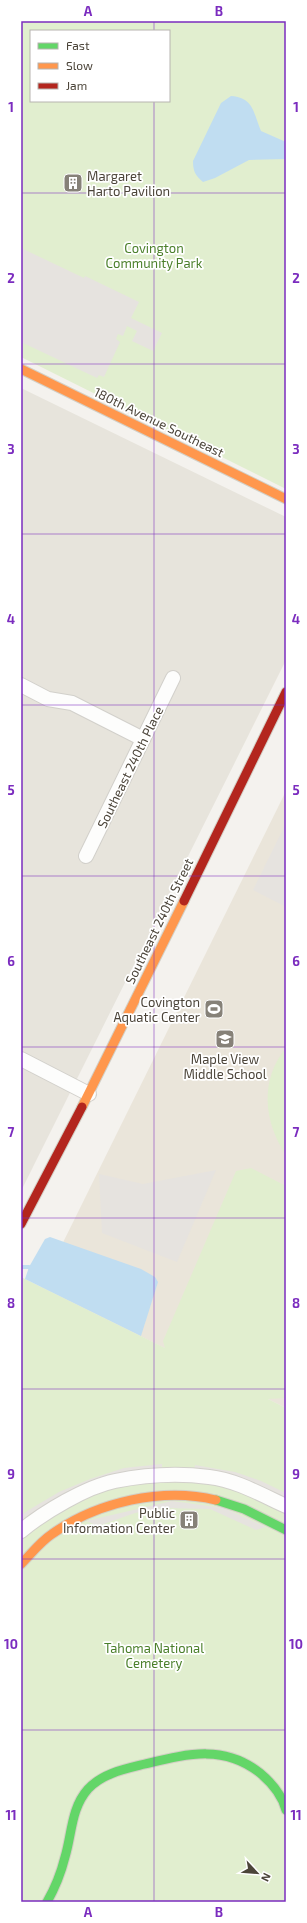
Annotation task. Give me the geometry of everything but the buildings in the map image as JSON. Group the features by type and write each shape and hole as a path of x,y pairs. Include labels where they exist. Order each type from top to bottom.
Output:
{"street":[{"name":"180th Avenue Southeast","path":"21,369 286,499"},
{"name":"Southeast 240th Place","path":"86,856 173,678"},
{"path":"21,685 48,699 72,703 143,739"},
{"name":"Southeast 240th Street","path":"21,1224 89,1094 286,692"},
{"path":"21,1059 89,1094"},
{"path":"21,1531 39,1516 83,1493 114,1481 167,1475 210,1477 248,1488 286,1506"},
{"path":"21,1564 51,1534 84,1516 123,1502 167,1495 188,1496 223,1502 252,1513 286,1530"},
{"path":"47,1902 62,1870 73,1816 78,1803 87,1790 105,1774 185,1754 212,1752 236,1758 257,1770 273,1785 286,1810"}],"shaded area":[{"path":"21,248 139,302 131,318 162,333 153,351 132,341 137,331 127,326 123,336 118,334 116,339 120,342 104,377 99,375 97,378 21,342"},
{"path":"21,388 286,517 286,660 21,1191"},
{"name":"Maple View Middle School","path":"286,791 286,1408 41,1287"},
{"path":"286,823 286,907 253,890"},
{"path":"216,1170 177,1262 102,1233 99,1174 143,1184"},
{"path":"162,1464 162,1469 128,1474 21,1524 21,1516 59,1492 90,1479 124,1468"},
{"path":"195,1465 235,1472 261,1481 286,1493 286,1501 194,1470"},
{"path":"172,1501 224,1508 266,1527 256,1530 210,1509 163,1508 135,1513 98,1526 86,1521"}],"green space":[{"name":"Covington Community Park","path":"21,21 286,21 286,489 21,357"},
{"path":"286,1048 286,1155 279,1143 269,1116 268,1087 277,1060"},
{"name":"Tahoma National Cemetery","path":"251,1168 286,1186 286,1398 268,1399 286,1408 286,1902 21,1902 21,1277 165,1348 163,1341 236,1171"}],"water":[{"path":"231,96 239,97 252,107 261,131 286,142 286,159 249,160 215,178 203,182 195,173 193,161 221,103"},
{"path":"50,1237 141,1269 155,1277 158,1282 141,1336 25,1279 29,1267 45,1239"}],"waterway":[{"path":"21,1267 29,1267"}],"traffic: fast":[{"path":"216,1500 244,1509 286,1530"},
{"path":"47,1902 62,1869 78,1804 88,1789 107,1775 176,1757 205,1754 219,1755 233,1758 260,1773 276,1790 282,1799 286,1810"}],"traffic: slow":[{"path":"21,369 286,499"},
{"path":"82,1107 184,901"},
{"path":"21,1564 52,1534 89,1513 109,1506 131,1500 174,1495 195,1496 216,1500"}],"traffic: jam":[{"path":"184,901 286,692"},
{"path":"21,1224 82,1107"}],"place":[{"name":"Margaret Harto Pavilion","path":"73,183"},
{"name":"Covington Aquatic Center","path":"214,1009"},
{"name":"Maple View Middle School","path":"225,1039"},
{"name":"Public Information Center","path":"189,1520"}]}
